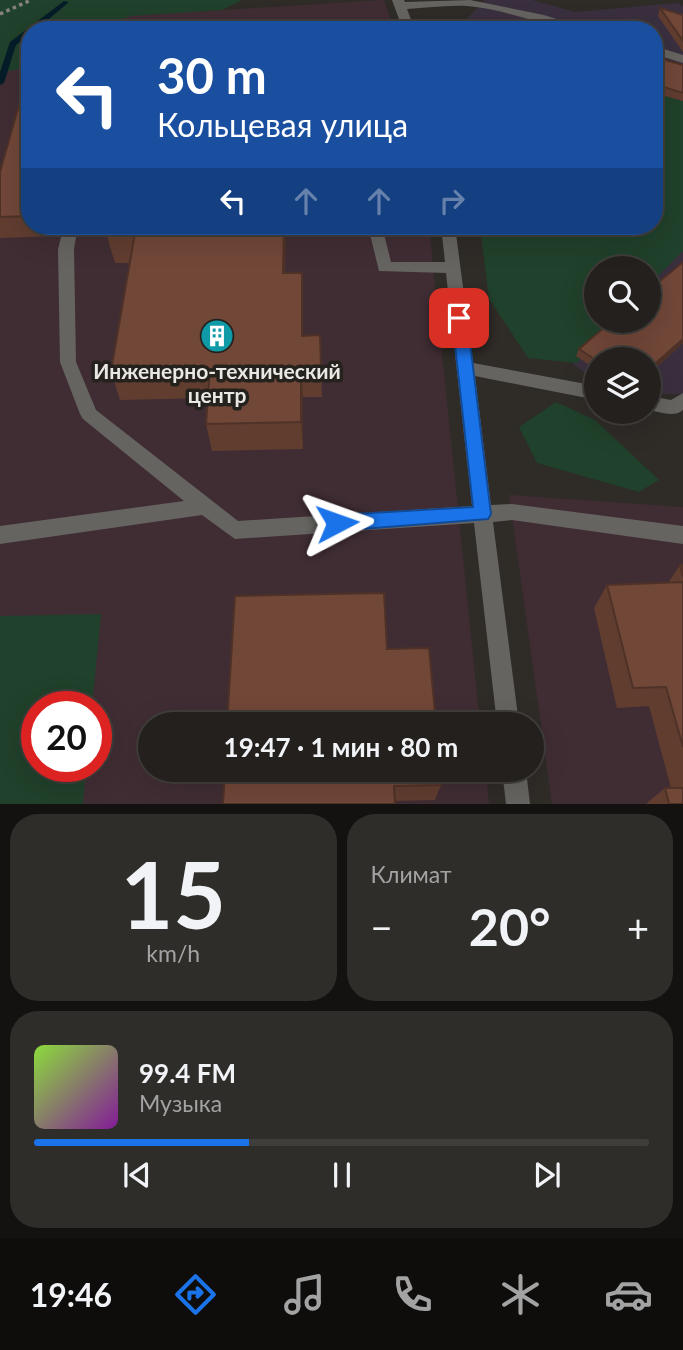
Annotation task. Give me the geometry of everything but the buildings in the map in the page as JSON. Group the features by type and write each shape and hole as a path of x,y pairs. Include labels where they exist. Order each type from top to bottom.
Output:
{"street":[{"path":"406,21 400,3 468,3 554,21"},
{"path":"663,53 683,59"},
{"path":"69,235 66,249 68,362 89,414 235,530 512,512 683,535"},
{"path":"376,235 384,267 453,268"},
{"path":"449,235 507,712"},
{"path":"465,368 584,391"},
{"path":"661,405 674,408 683,400"},
{"path":"0,535 205,506"},
{"path":"516,782 519,804"}],"path":[{"path":"0,14 31,0"}],"shaded area":[{"path":"384,0 391,21 54,21"},
{"path":"485,0 532,0 575,12 678,3 683,6 683,101 663,95 663,21 465,21"},
{"path":"21,26 21,235 430,235 479,712 138,712 138,782 487,782 489,804 0,804 0,29"},
{"path":"683,245 683,394 661,394 661,347 601,347 626,333 661,333 661,268"},
{"path":"584,356 584,373 572,363"},
{"path":"509,495 683,507 683,804 552,804 544,747 544,712 539,712"}],"green space":[{"path":"0,0 242,0 222,10 131,16 115,21 21,21 21,68 6,72 0,77"},
{"path":"663,95 683,101 683,251 661,273 661,256 584,256 584,333 604,333 592,347 584,347 584,355 577,363 528,358 489,299 481,235 663,235"},
{"path":"556,402 584,415 584,424 599,424 659,480 639,492 537,463 519,427"},
{"path":"101,614 94,691 21,691 21,782 85,782 83,804 0,804 0,616"}],"waterway":[{"path":"42,21 66,2"},
{"path":"0,83 13,44 21,38"}],"place":[{"name":"Инженерно-технический центр","path":"217,336"}],"route":[{"path":"337,523 482,514 459,318"}]}
